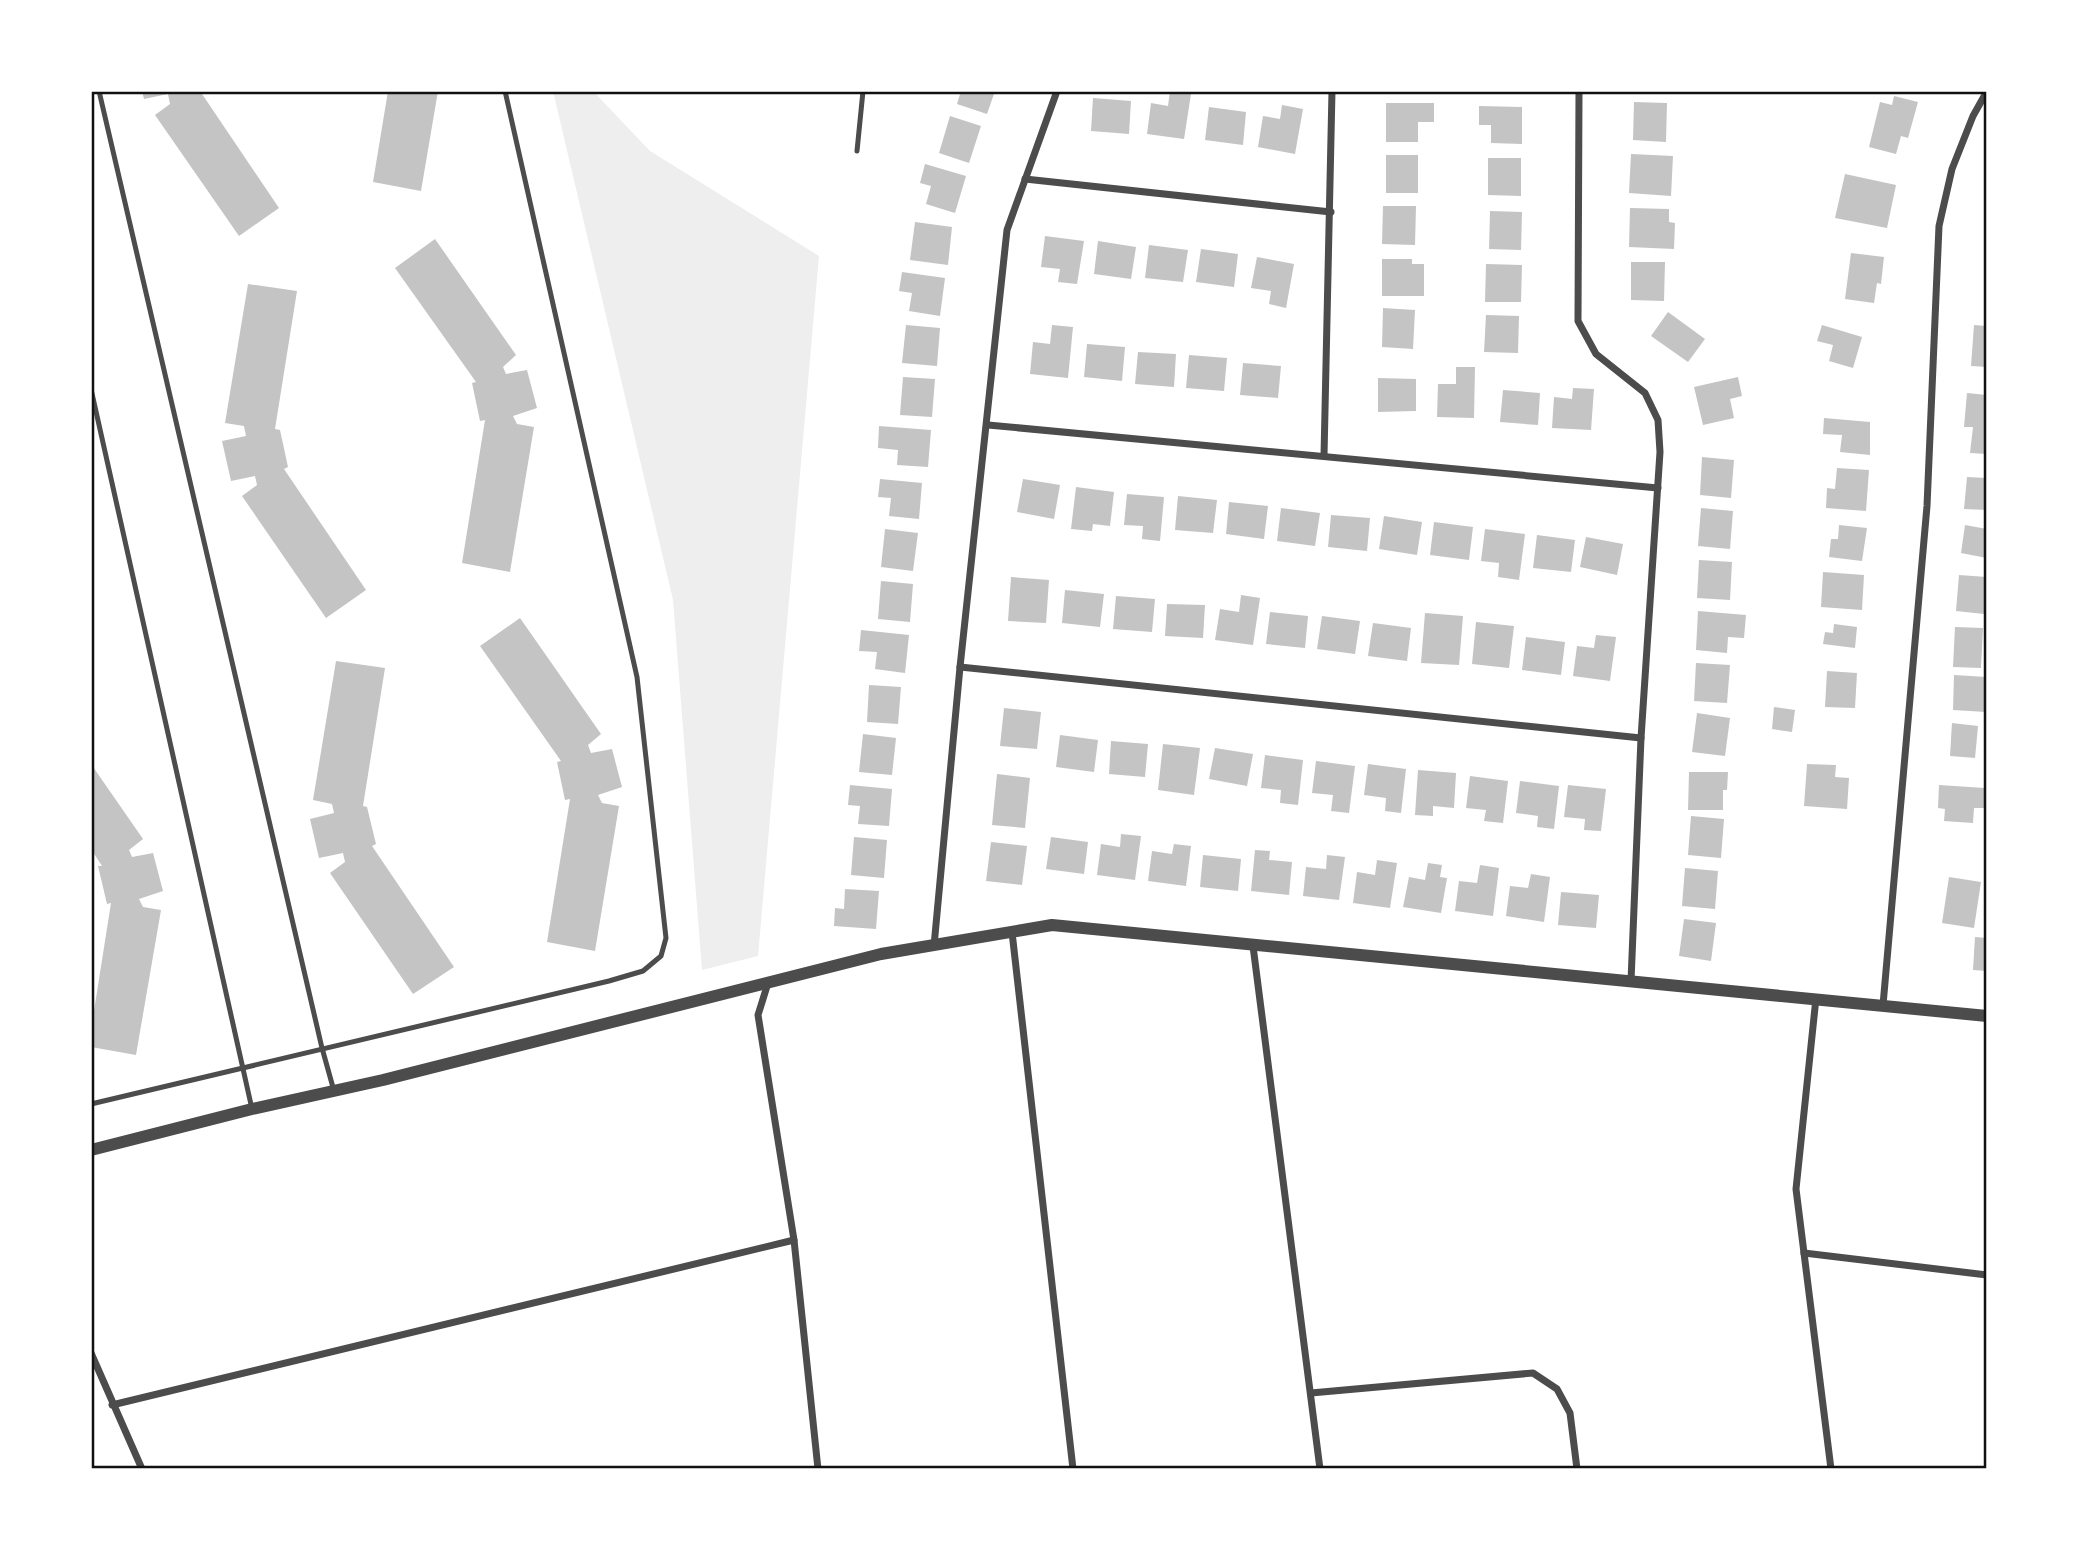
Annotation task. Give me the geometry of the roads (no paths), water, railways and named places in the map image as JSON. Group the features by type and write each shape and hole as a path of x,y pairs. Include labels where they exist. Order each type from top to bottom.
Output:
{"street":[{"path":"934,946 960,667 1007,230 1057,91"},
{"path":"1324,456 1332,91"},
{"path":"1580,91 1578,321 1597,354 1645,393 1658,420 1658,488 1641,738 1631,981"},
{"path":"1883,1005 1927,506 1939,226 1952,169 1973,116 1987,91"},
{"path":"1025,179 1331,212"},
{"path":"988,425 1658,488"},
{"path":"960,667 1641,738"},
{"path":"91,1150 881,954 1052,925 1987,1016"},
{"path":"1012,932 1073,1469"},
{"path":"1253,946 1320,1469"},
{"path":"768,983 758,1016 794,1240 818,1469"},
{"path":"1816,999 1796,1189 1831,1469"},
{"path":"112,1405 794,1240"},
{"path":"1804,1253 1987,1275"},
{"path":"91,1353 142,1469"},
{"path":"1311,1393 1533,1373 1557,1389 1570,1413 1577,1469"}],"lane":[{"path":"99,91 334,1091"},
{"path":"91,1104 596,984 643,971 661,956 666,938 637,677 505,91"},
{"path":"857,151 863,91"},
{"path":"91,389 252,1109"}]}
